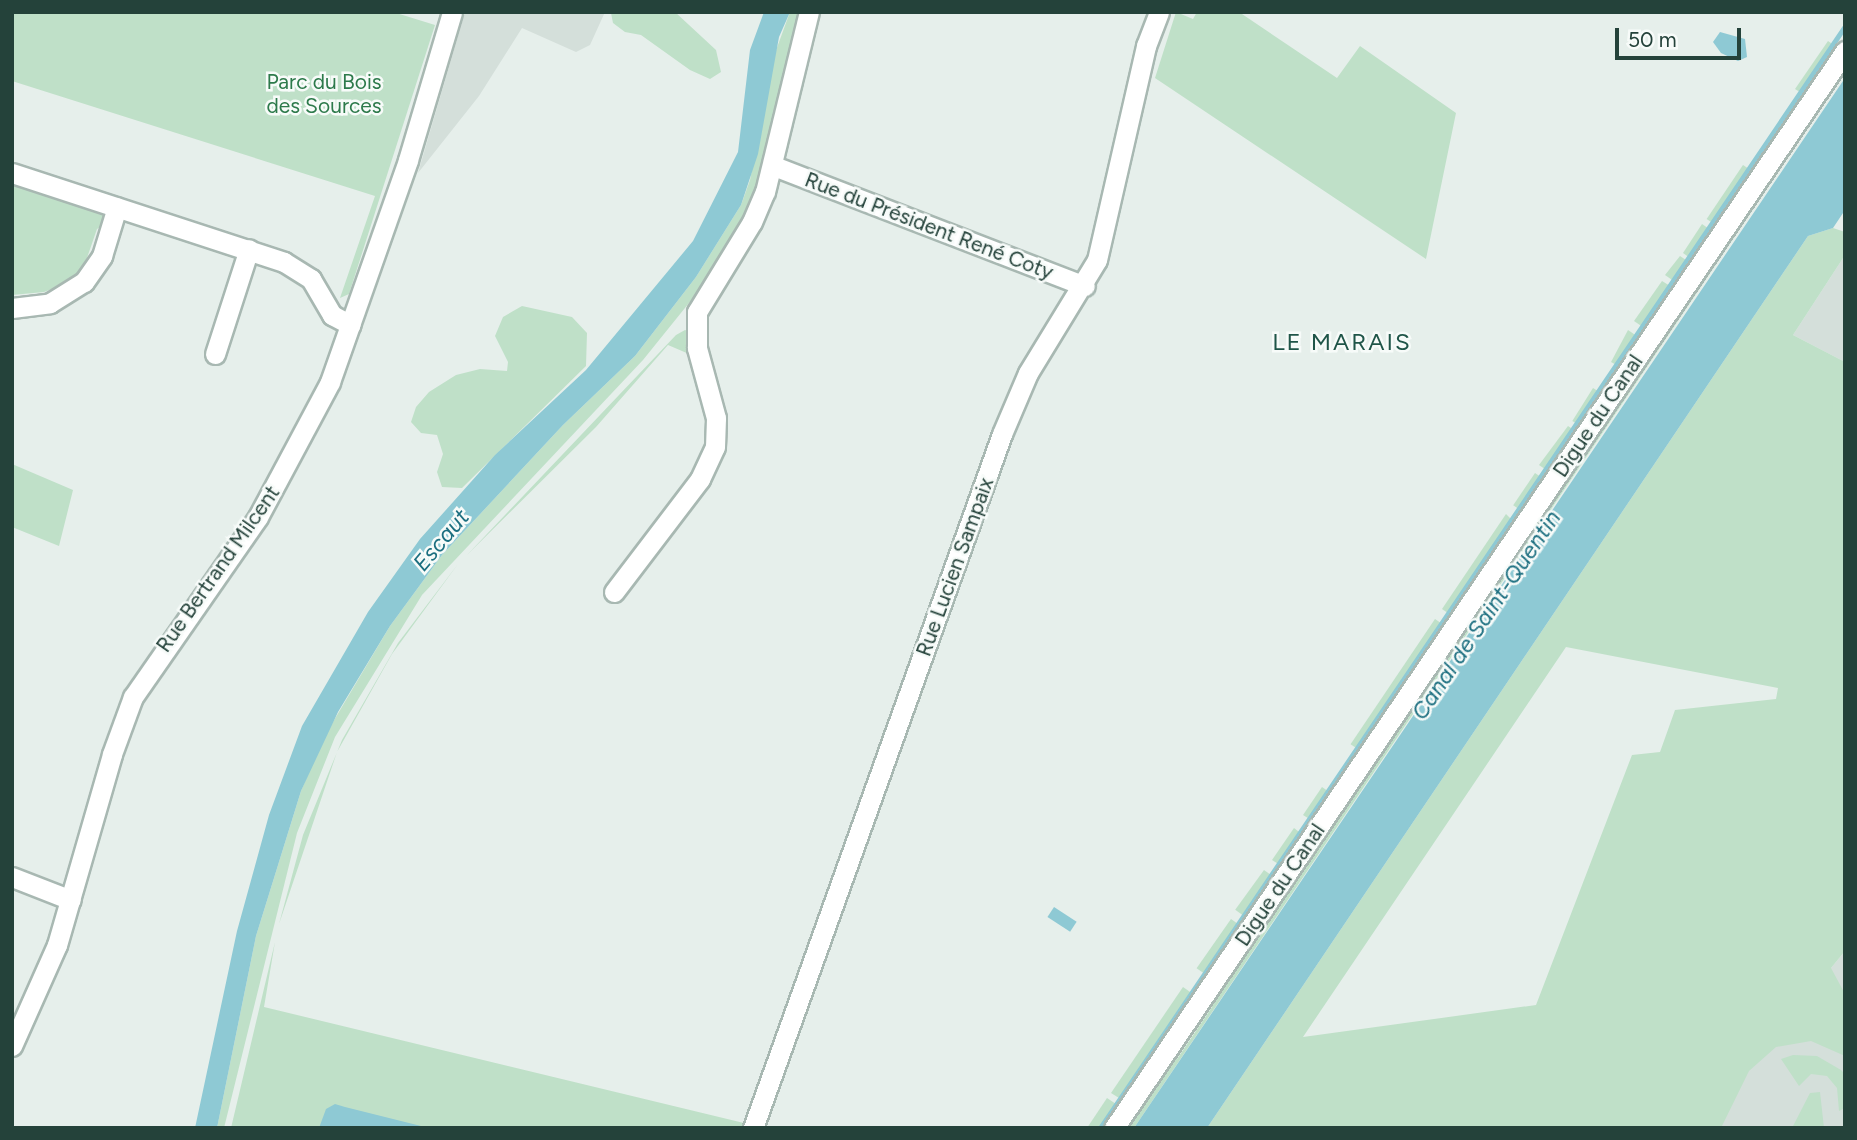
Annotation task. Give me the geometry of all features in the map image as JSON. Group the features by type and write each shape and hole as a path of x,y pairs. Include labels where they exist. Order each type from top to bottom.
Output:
{"street":[{"name":"Rue Bertrand Milcent","path":"12,1046 49,968 112,754 133,697 270,497 316,414 351,325 408,160 452,12"},
{"path":"614,592 700,479 715,447 716,418 696,337 700,300 752,222 774,166 809,12"},
{"name":"Rue Lucien Sampaix","path":"753,1128 1007,423 1028,373 1085,286 1106,230 1146,46 1158,12"},
{"name":"Digue du Canal","path":"1114,1128 1845,51"},
{"name":"Rue du Président René Coty","path":"774,166 1085,286"},
{"path":"12,173 249,249 298,269 311,279 328,311 351,325"},
{"path":"12,308 50,303 85,282 102,256 117,207"},
{"path":"215,354 249,249"},
{"path":"12,877 71,900"}],"shaded area":[{"path":"465,12 605,12 590,45 576,52 522,28 479,96 418,173"},
{"path":"1845,255 1845,362 1793,335"},
{"path":"1845,951 1845,1128 1693,1128 1831,968"}],"green space":[{"name":"Parc du Bois des Sources","path":"12,12 393,12 435,25 349,294 340,298 375,196 12,81"},
{"path":"675,12 716,50 721,72 710,79 690,70 641,35 625,32 613,23 611,13"},
{"path":"790,12 799,12 768,157 745,219 693,298 643,360 422,595 335,737 297,833 224,1128 217,1128 256,936 301,791 324,737 390,626 442,555 563,425 635,356 696,277 741,205 750,180 775,53"},
{"path":"1176,12 1193,19 1197,12 1239,12 1337,78 1360,46 1456,113 1426,259 1155,78"},
{"path":"1828,41 1838,48 1809,98 1795,89"},
{"path":"1845,73 1134,1128 1123,1128 1171,1056 1177,1059 1212,1007 1208,1002 1455,639 1462,638 1486,602 1484,596 1822,98 1830,94"},
{"path":"1743,165 1755,173 1718,227 1707,219"},
{"path":"12,180 103,210 105,224 97,229 80,278 44,292 12,295"},
{"path":"1702,224 1712,231 1697,263 1683,253"},
{"path":"1833,228 1845,232 1845,255 1793,335 1845,362 1845,951 1831,968 1845,994 1845,1056 1811,1041 1776,1047 1749,1071 1721,1128 1207,1128 1808,236","holes":["1566,647 1778,688 1776,699 1675,710 1660,752 1632,755 1536,1005 1303,1037"]},
{"path":"1680,256 1695,266 1678,284 1665,275"},
{"path":"1662,281 1675,289 1650,332 1634,321"},
{"path":"522,306 572,317 587,333 586,366 462,488 442,487 437,472 443,454 437,435 421,433 411,422 416,407 429,392 456,375 480,369 507,371 508,362 495,336 503,317"},
{"path":"685,330 690,332 696,357 668,345 596,427 467,555 676,335"},
{"path":"1628,330 1644,341 1620,367 1611,362"},
{"path":"1593,388 1606,396 1585,429 1572,421"},
{"path":"1568,426 1580,434 1549,472 1539,465"},
{"path":"12,464 73,490 59,546 12,527"},
{"path":"1535,473 1544,479 1522,511 1513,505"},
{"path":"1506,514 1517,525 1452,616 1442,609"},
{"path":"458,564 392,654 337,752 398,643"},
{"path":"1435,619 1444,625 1360,750 1351,744"},
{"path":"337,753 279,924 303,835"},
{"path":"1322,787 1335,796 1311,820 1303,815"},
{"path":"1294,828 1303,835 1286,869 1272,860"},
{"path":"1264,870 1278,880 1249,920 1235,910"},
{"path":"1231,919 1241,926 1206,975 1197,968"},
{"path":"275,942 264,1007 748,1124 747,1128 231,1128"},
{"path":"1183,987 1193,994 1126,1099 1111,1093"},
{"path":"1793,1055 1817,1056 1845,1074 1845,1108 1839,1111 1837,1088 1827,1076 1811,1074 1799,1086 1781,1059"},
{"path":"1820,1092 1824,1128 1792,1128 1810,1093"},
{"path":"1107,1098 1119,1106 1109,1128 1087,1128"}],"water":[{"name":"Escaut","path":"764,12 790,12 779,37 758,154 741,205 696,277 635,356 563,425 442,555 390,626 338,712 301,791 256,936 217,1128 195,1128 237,931 269,815 302,726 368,612 420,539 495,455 586,370 693,241 738,152 750,50"},
{"path":"1720,32 1745,39 1747,57 1738,61 1721,53 1713,42"},
{"name":"Canal de Saint-Quentin","path":"1845,78 1845,210 1833,228 1808,236 1207,1128 1134,1128"},
{"path":"1054,907 1077,922 1070,932 1047,917"},
{"path":"335,1104 429,1128 319,1128 326,1109"}],"waterway":[{"path":"1100,1128 1845,26"}],"district":[{"name":"LE MARAIS","path":"1342,342"}]}
